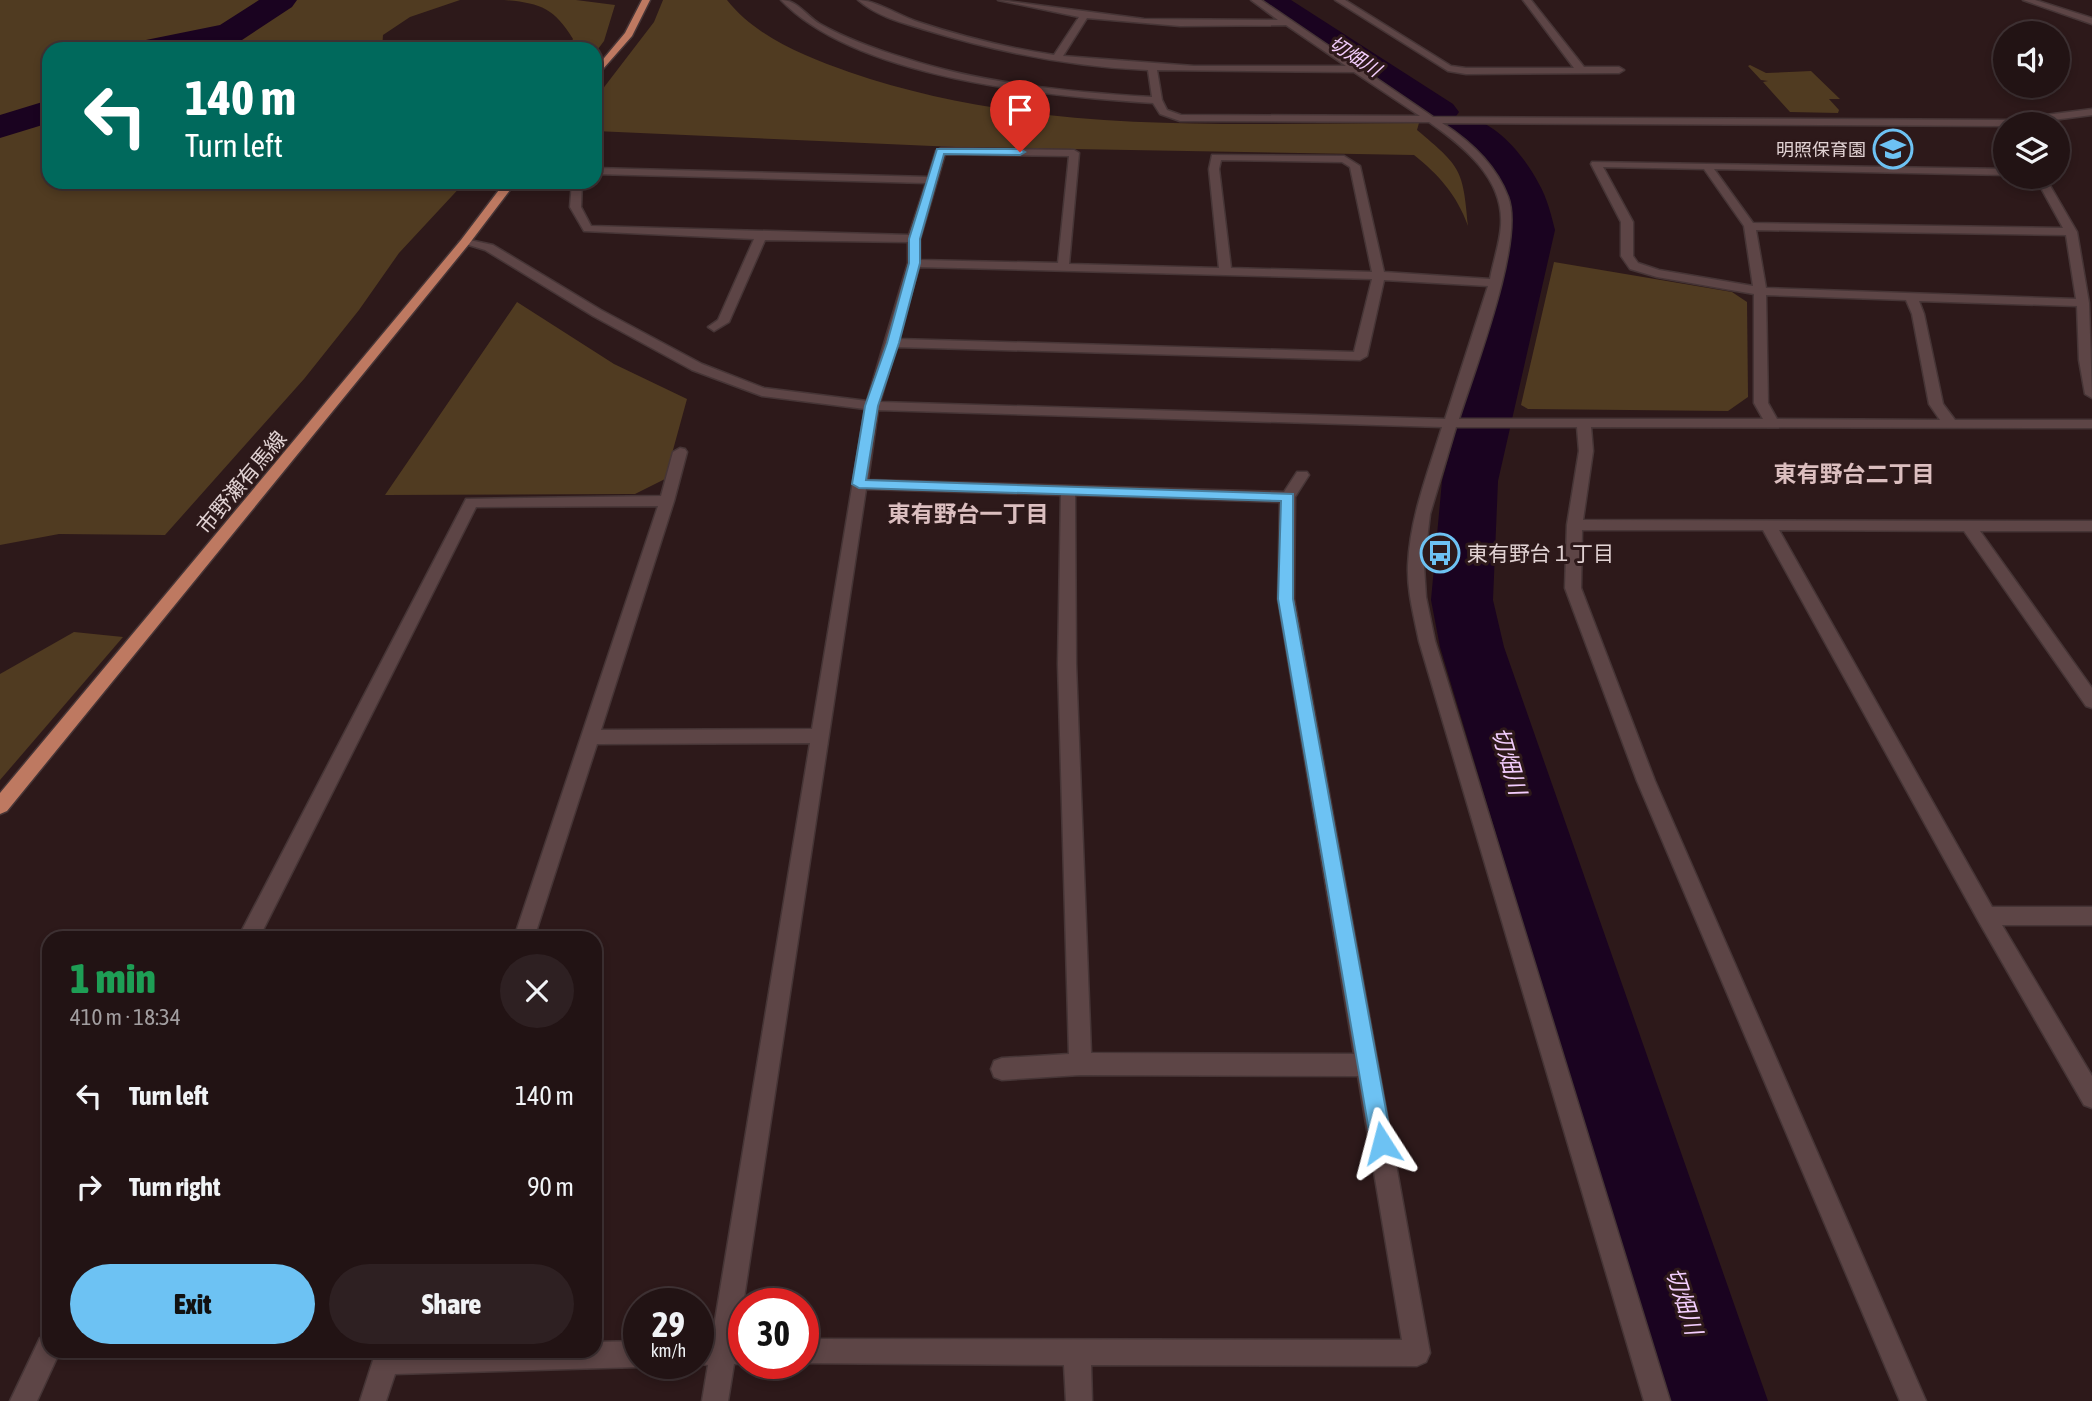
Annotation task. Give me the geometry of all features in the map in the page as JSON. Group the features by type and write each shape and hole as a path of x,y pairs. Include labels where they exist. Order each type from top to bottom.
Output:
{"main road":[{"path":"602,67 629,34 646,0"},
{"name":"市野瀬有馬線","path":"0,806 465,243 506,189"}],"street":[{"path":"785,0 792,9 826,32 889,57 957,75 1056,90 1157,100"},
{"path":"862,0 905,20 948,35 1019,53 1110,66 1249,70 1358,69"},
{"path":"1003,0 1139,24 1289,22"},
{"path":"1255,0 1432,118 1478,156 1491,172 1504,199 1507,225 1495,283 1422,514 1416,566 1418,597 1425,630 1657,1401"},
{"path":"1339,0 1448,68 1465,71 1619,70"},
{"path":"1527,0 1581,70"},
{"path":"2026,0 2092,21"},
{"path":"1056,58 1084,16"},
{"path":"1152,67 1157,100 1163,112 1180,118 1993,124"},
{"path":"2070,115 2092,112"},
{"path":"715,1401 872,406 893,343 914,263 914,239 940,151 1074,153 1063,268"},
{"path":"893,343 1360,356 1379,276 1355,166 1344,159 1216,157 1214,169 1226,273"},
{"path":"1993,172 1596,164 1627,222 1627,256 1634,266 1657,273 1760,290 2082,303"},
{"path":"1708,168 1751,226 1760,290 1761,403 1772,423"},
{"path":"602,171 930,180"},
{"path":"575,189 573,197 577,216 588,229 914,239"},
{"path":"2047,189 2071,232 2092,394"},
{"path":"1751,226 2071,232"},
{"path":"713,327 723,322 761,236"},
{"path":"465,243 486,246 597,313 706,371 762,393 872,406 1449,422 2092,424"},
{"path":"914,263 1379,276 1495,283"},
{"path":"1911,296 1918,314 1936,404 1950,423"},
{"path":"1584,423 1586,451 1575,525 1573,588 1643,775 1913,1401"},
{"path":"526,931 667,501 680,452"},
{"path":"819,1352 1417,1353 1286,599 1288,497 1302,475"},
{"path":"859,484 1288,497"},
{"path":"1068,490 1067,664 1080,1064"},
{"path":"252,931 471,502 667,501"},
{"path":"1575,525 2092,526"},
{"path":"1768,525 1986,916 2092,1097"},
{"path":"1969,526 2092,701"},
{"path":"590,737 820,736"},
{"path":"1986,916 2092,916"},
{"path":"1002,1069 1080,1064 1368,1065"},
{"path":"1077,1352 1079,1401"},
{"path":"602,1354 623,1354"},
{"path":"23,1401 44,1358"},
{"path":"373,1401 386,1358"}],"shaded area":[{"path":"0,0 460,0 410,17 383,35 382,42 42,42 42,189 458,189 399,253 359,310 304,379 165,535 59,534 0,545"},
{"path":"504,0 576,0 615,5 602,44 571,42 573,39 559,20 545,9"},
{"path":"663,0 727,0 752,25 816,60 919,93 990,107 1131,122 1419,123 1417,130 1443,153 1457,170 1464,192 1468,226 1446,186 1414,155 955,147 602,131 602,90 654,22"},
{"path":"1748,66 1766,73 1811,71 1840,99 1829,99 1839,110 1838,113 1790,112 1763,82 1768,81 1761,80"},
{"path":"1554,262 1732,292 1747,302 1748,397 1728,411 1528,409 1521,405"},
{"path":"517,302 614,364 687,399 665,479 635,494 385,495"},
{"path":"74,632 123,637 0,780 0,674"}],"waterway":[{"path":"184,42 230,33 281,0"},
{"name":"切畑川","path":"1269,0 1440,112"},
{"path":"0,127 42,113"},
{"name":"切畑川","path":"1465,128 1492,149 1511,171 1525,197 1533,230 1470,481 1462,600 1472,647 1717,1401"}],"place":[{"name":"明照保育園","path":"1893,149"},
{"name":"東有野台１丁目","path":"1440,553"}],"district":[{"name":"東有野台二丁目","path":"1854,474"},
{"name":"東有野台一丁目","path":"968,514"}],"route":[{"path":"1020,152 940,151 914,239 914,263 893,343 872,406 859,484 1288,497 1286,599 1382,1143"}]}
